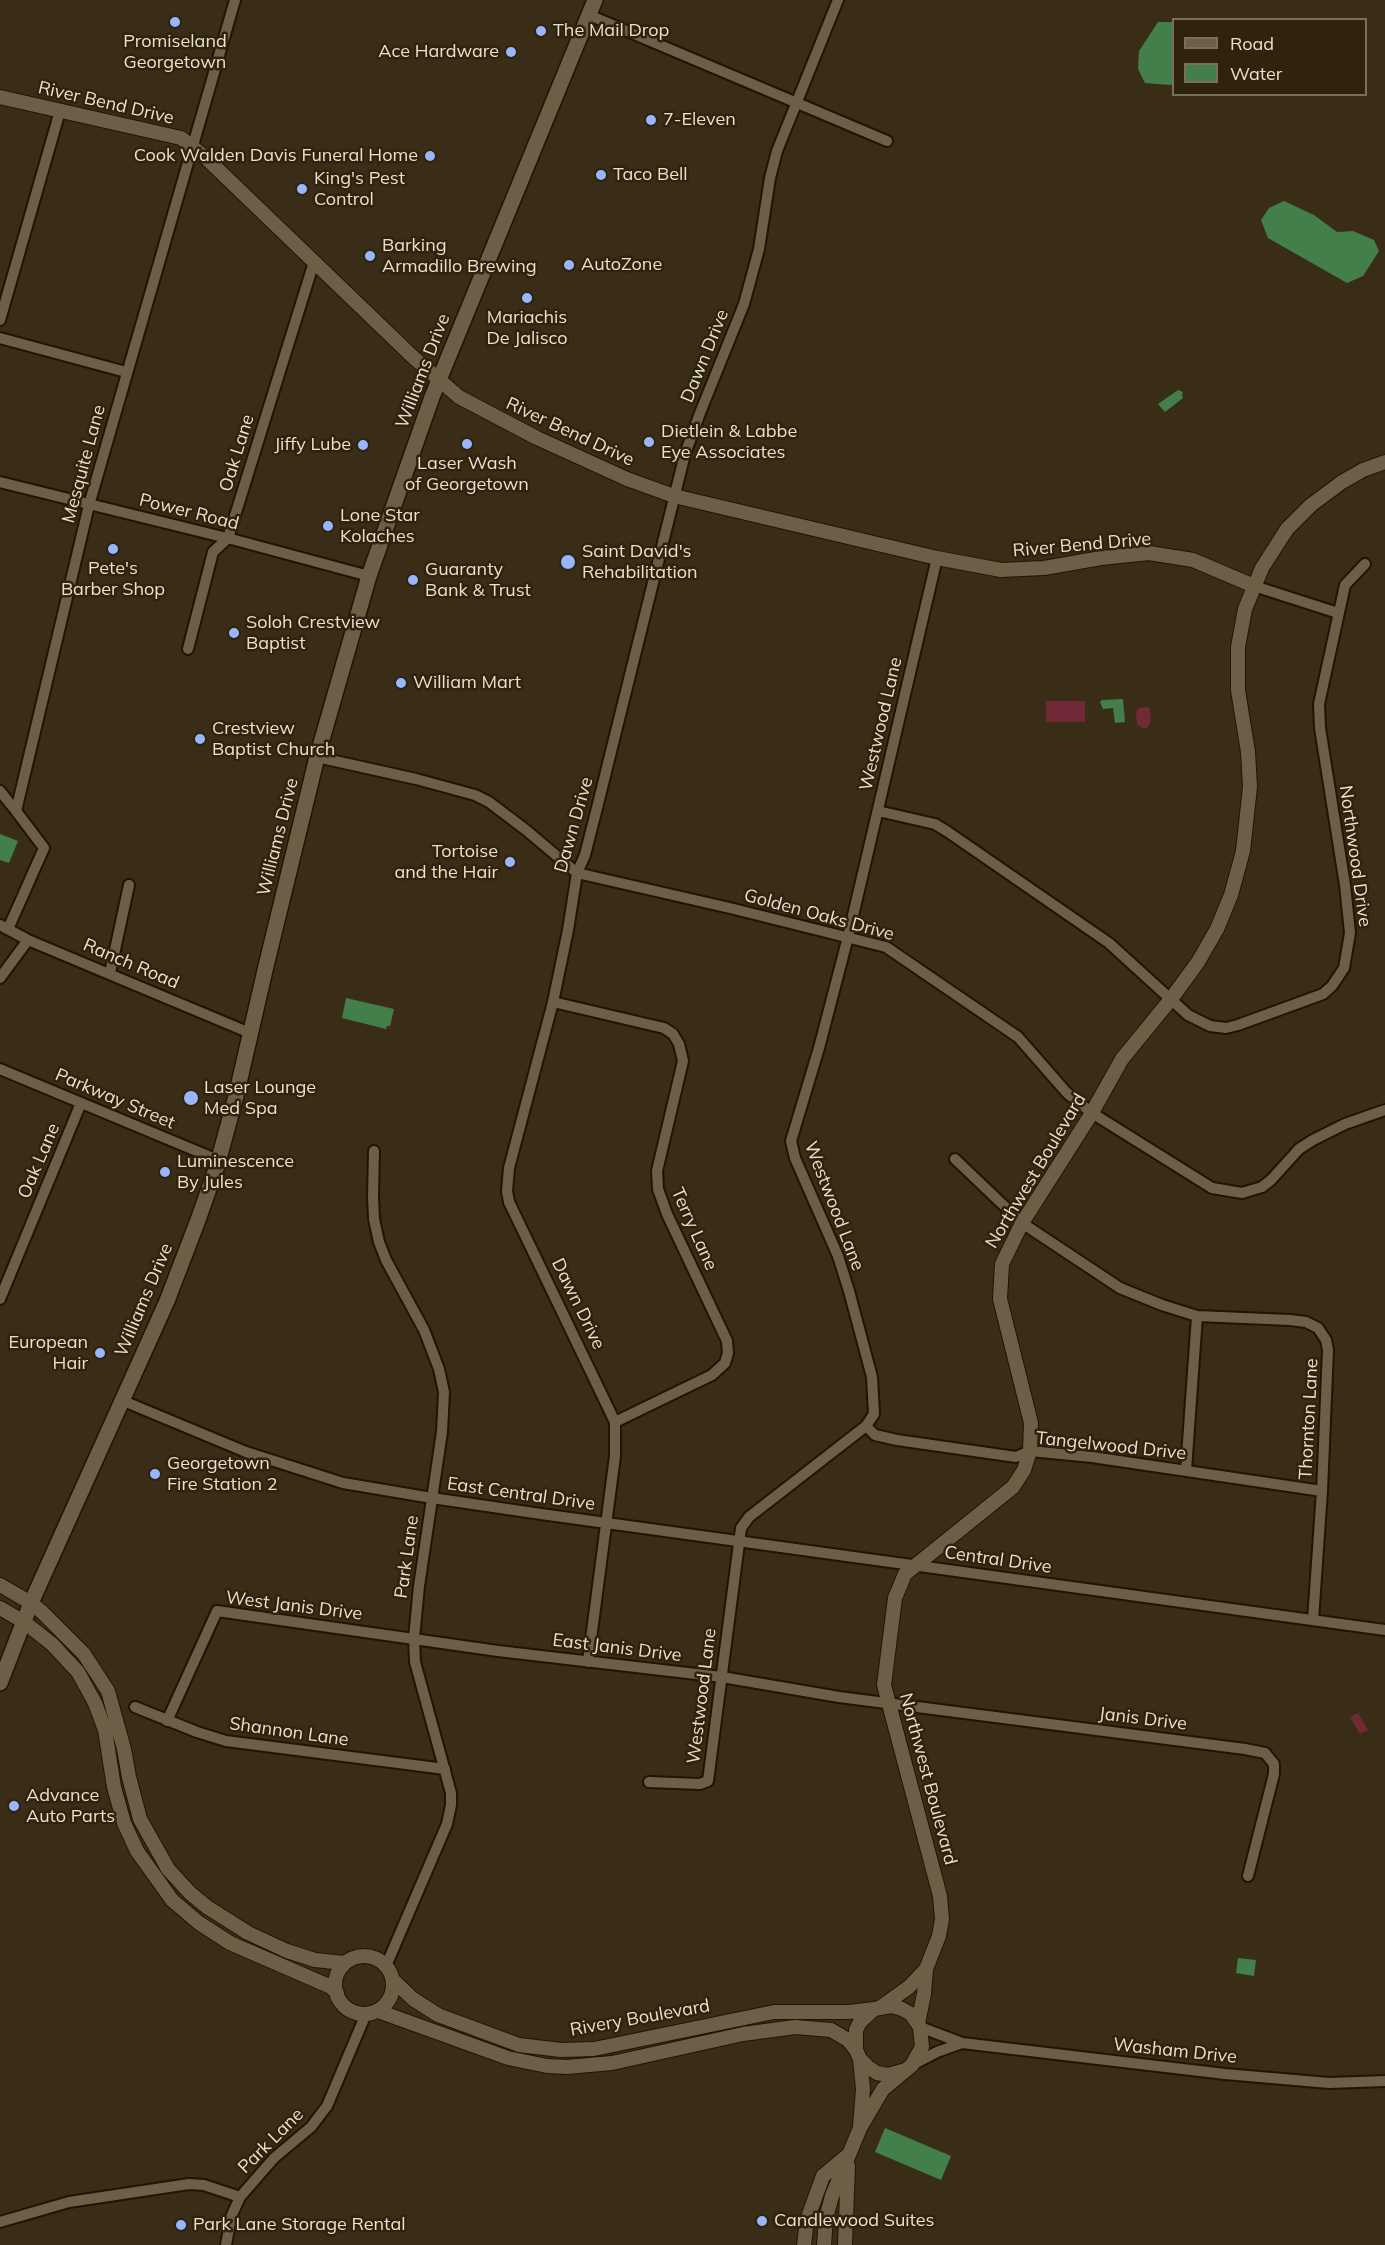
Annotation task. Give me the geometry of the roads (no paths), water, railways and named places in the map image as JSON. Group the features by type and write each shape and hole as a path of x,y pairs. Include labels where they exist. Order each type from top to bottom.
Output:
{"main road":[{"name":"Williams Drive","path":"0,1683 31,1603 167,1301 198,1220 219,1160 236,1096 317,758 369,576 438,381 596,0"}],"street":[{"name":"Mesquite Lane","path":"16,812 89,505 235,0"},
{"name":"Dawn Drive","path":"588,1662 615,1456 615,1422 509,1202 507,1191 509,1168 553,1002 577,873 585,855 685,454 744,304 759,249 770,178 777,151 838,0"},
{"path":"589,15 887,141"},
{"name":"River Bend Drive","path":"0,97 181,138 438,381 459,397 487,413 627,479 674,496 937,558 1001,570 1044,568 1101,558 1149,553 1193,560 1254,586"},
{"path":"0,320 60,111"},
{"name":"Oak Lane","path":"188,649 213,552 228,538 314,262"},
{"path":"0,338 126,372"},
{"name":"Northwest Boulevard","path":"919,2025 926,1969 939,1936 942,1908 936,1877 888,1703 885,1673 895,1598 905,1574 1013,1487 1024,1470 1030,1451 1031,1424 1000,1299 1002,1264 1023,1223 1127,1052 1198,962 1217,929 1231,895 1244,851 1249,778 1237,664 1240,630 1254,586 1272,550 1302,512 1342,482 1363,470 1385,462"},
{"name":"Power Road","path":"0,482 228,538 369,576"},
{"name":"Westwood Lane","path":"649,1782 700,1784 708,1781 741,1528 749,1517 866,1426 874,1414 872,1377 838,1256 795,1158 791,1141 819,1048 848,937 937,558"},
{"name":"Northwood Drive","path":"878,811 935,824 948,832 1109,943 1194,1020 1210,1026 1226,1028 1303,1003 1323,994 1332,986 1344,968 1350,933 1319,712 1345,585 1365,564"},
{"path":"1254,586 1338,613"},
{"name":"Golden Oaks Drive","path":"317,758 417,779 475,795 489,802 526,830 577,873 886,947 1018,1037 1067,1093 1092,1113 1202,1184 1221,1191 1242,1193 1262,1187 1299,1149 1345,1124 1385,1110"},
{"path":"0,791 44,848 4,927"},
{"path":"110,973 129,885"},
{"name":"Ranch Road","path":"4,927 28,940 250,1033"},
{"path":"0,978 28,940"},
{"name":"Terry Lane","path":"553,1002 664,1028 673,1034 679,1044 683,1061 659,1160 658,1189 667,1214 727,1341 728,1353 725,1363 712,1375 615,1422"},
{"name":"Parkway Street","path":"0,1069 219,1160"},
{"name":"Oak Lane","path":"0,1299 81,1103"},
{"name":"Park Lane","path":"374,1151 374,1219 379,1242 386,1260 424,1330 439,1369 444,1392 442,1432 415,1613 414,1638 415,1662 451,1793 447,1824 386,1966"},
{"name":"Thornton Lane","path":"955,1159 1023,1223 1120,1288 1197,1316 1290,1320 1306,1322 1318,1328 1326,1340 1328,1350 1322,1491 1313,1620"},
{"path":"1186,1470 1197,1316"},
{"name":"East Central Drive","path":"121,1400 246,1452 343,1483 606,1523"},
{"name":"Tangelwood Drive","path":"866,1426 875,1435 908,1442 1016,1457 1030,1451 1092,1457 1322,1491"},
{"name":"Central Drive","path":"606,1523 1385,1630"},
{"path":"0,1585 31,1603 84,1654 108,1691 140,1819 168,1869 190,1893 207,1907 248,1933 287,1951 315,1960 345,1963"},
{"path":"0,1608 24,1622 52,1644 78,1672 95,1703 105,1730 114,1787 124,1822 137,1851 172,1900 199,1923 230,1943 331,1987 345,2007 356,2013 372,2012 389,2000 393,1980 386,1966 372,1957 357,1957 345,1963 337,1975 337,1993"},
{"name":"West Janis Drive","path":"167,1721 217,1611 414,1638"},
{"name":"East Janis Drive","path":"414,1638 588,1662 722,1677 800,1692 888,1703"},
{"name":"Janis Drive","path":"888,1703 1191,1741 1265,1753 1274,1764 1274,1774 1248,1876"},
{"name":"Shannon Lane","path":"135,1707 167,1721 226,1741 444,1769"},
{"name":"Northwest Boulevard","path":"878,2008 907,1989 926,1969"},
{"name":"Rivery Boulevard","path":"393,1980 413,1999 438,2015 519,2045 561,2050 594,2049 739,2018 793,2010 849,2012 878,2008"},
{"path":"824,2243 826,2218 860,2128 883,2089 909,2068 922,2047 923,2037 919,2025 911,2014 902,2009 892,2006 878,2008 860,2022 854,2040 863,2089 860,2128"},
{"name":"Park Lane","path":"0,2222 69,2202 189,2184 204,2185 240,2197 274,2158 311,2127 327,2106 372,2012"},
{"name":"Rivery Boulevard","path":"372,2012 518,2061 567,2067 612,2063 743,2034 784,2028 831,2030 840,2035 858,2055"},
{"path":"739,2018 743,2034"},
{"name":"Washam Drive","path":"919,2025 962,2043 1237,2075 1329,2083 1385,2081"},
{"path":"631,2040 636,2057"},
{"name":"Washam Drive","path":"909,2068 937,2052 962,2043"},
{"path":"518,2061 519,2045"},
{"path":"858,2055 867,2067 877,2073 888,2075 909,2068"},
{"path":"804,2245 807,2220 823,2176 848,2155"},
{"path":"845,2245 848,2155"},
{"path":"226,2245 231,2217 240,2197"}],"water":[{"path":"1158,22 1172,22 1172,84 1145,83 1138,69 1139,51"},
{"path":"1284,201 1314,215 1337,232 1353,231 1374,240 1379,251 1363,276 1347,283 1268,238 1261,220 1269,208"},
{"path":"1178,390 1183,392 1183,398 1165,412 1158,404"},
{"path":"1123,699 1125,722 1115,723 1113,708 1103,709 1100,702"},
{"path":"0,834 18,841 9,863 0,860"},
{"path":"346,998 394,1009 390,1026 386,1029 342,1018"},
{"path":"1238,1958 1256,1960 1254,1976 1236,1973"},
{"path":"885,2128 951,2156 941,2180 875,2152"}],"place":[{"name":"Promiseland Georgetown","path":"175,22"},
{"name":"The Mail Drop","path":"541,31"},
{"name":"Ace Hardware","path":"511,52"},
{"name":"7-Eleven","path":"651,120"},
{"name":"Cook Walden Davis Funeral Home","path":"430,156"},
{"name":"Taco Bell","path":"601,175"},
{"name":"King's Pest Control","path":"302,189"},
{"name":"Barking Armadillo Brewing","path":"370,256"},
{"name":"AutoZone","path":"569,265"},
{"name":"Mariachis De Jalisco","path":"527,298"},
{"name":"Dietlein & Labbe Eye Associates","path":"649,442"},
{"name":"Laser Wash of Georgetown","path":"467,444"},
{"name":"Jiffy Lube","path":"363,445"},
{"name":"Lone Star Kolaches","path":"328,526"},
{"name":"Pete's Barber Shop","path":"113,549"},
{"name":"Saint David's Rehabilitation","path":"568,562"},
{"name":"Guaranty Bank & Trust","path":"413,580"},
{"name":"Soloh Crestview Baptist","path":"234,633"},
{"name":"William Mart","path":"401,683"},
{"name":"Crestview Baptist Church","path":"200,739"},
{"name":"Tortoise and the Hair","path":"510,862"},
{"name":"Laser Lounge Med Spa","path":"191,1098"},
{"name":"Luminescence By Jules","path":"165,1172"},
{"name":"European Hair","path":"100,1353"},
{"name":"Georgetown Fire Station 2","path":"155,1474"},
{"name":"Advance Auto Parts","path":"14,1806"},
{"name":"Candlewood Suites","path":"762,2221"},
{"name":"Park Lane Storage Rental","path":"181,2225"}]}
